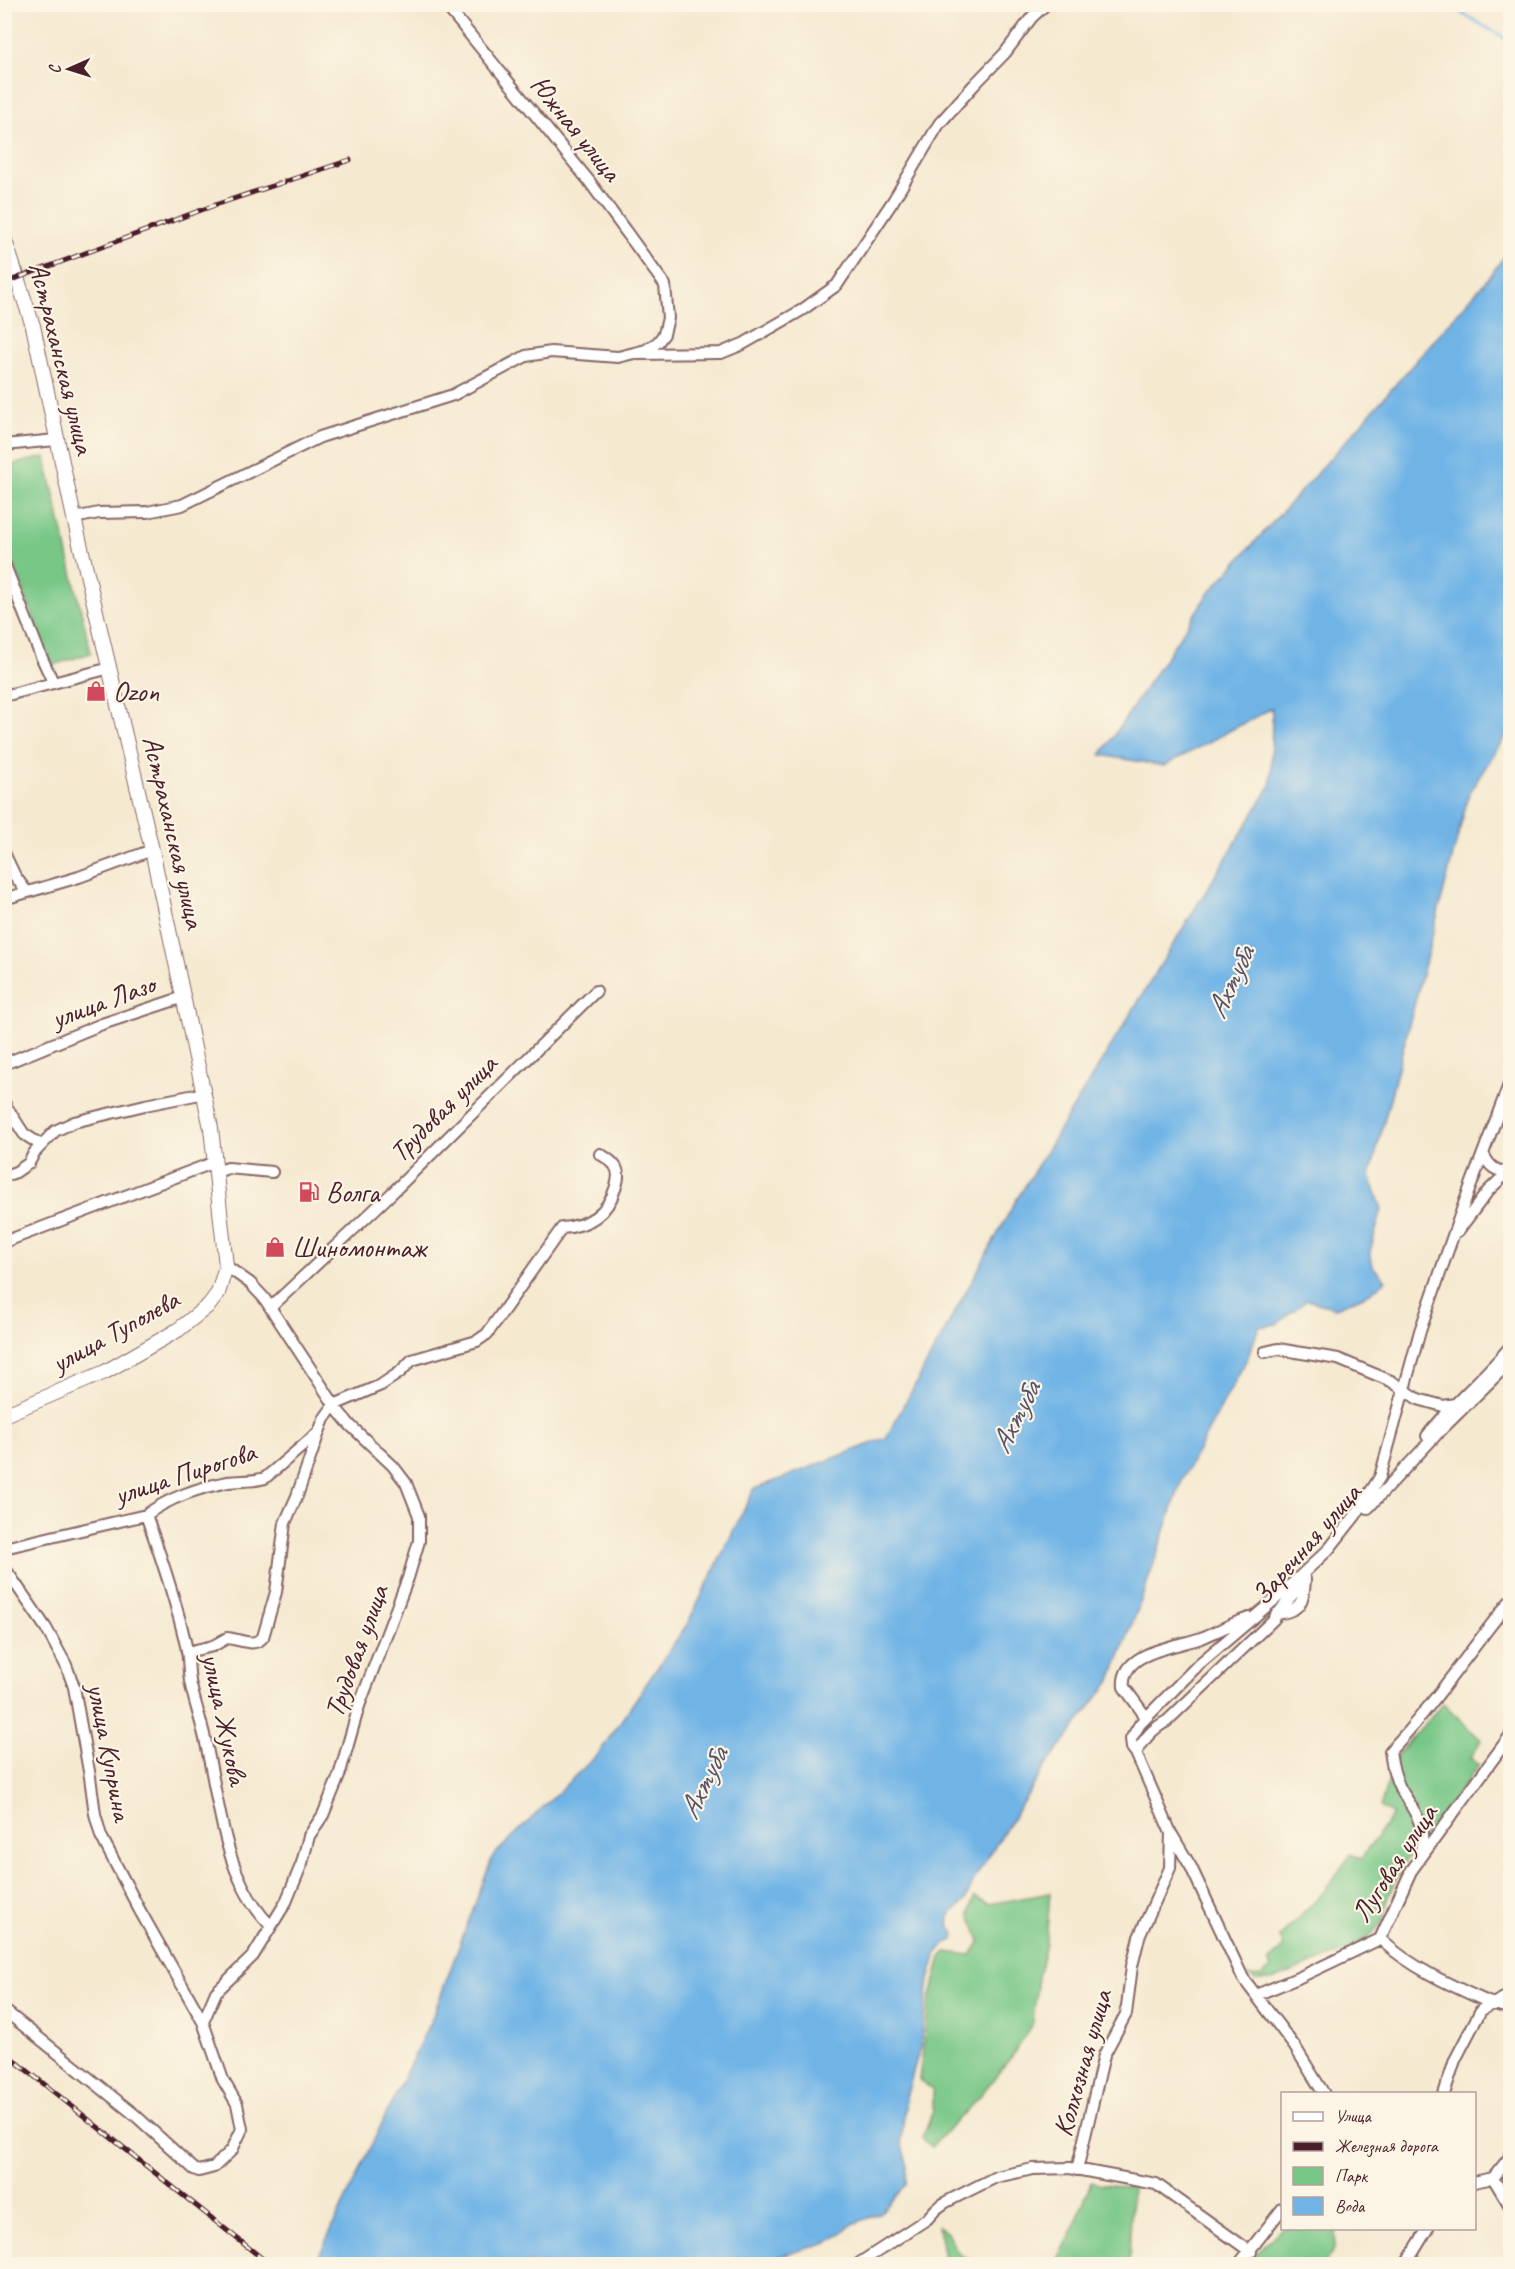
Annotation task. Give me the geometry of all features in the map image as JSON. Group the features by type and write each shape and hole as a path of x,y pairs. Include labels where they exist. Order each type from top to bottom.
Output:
{"main road":[{"name":"Астраханская улица","path":"4,238 11,274 33,326 56,440 152,850 205,1093 216,1167 226,1266"},
{"name":"улица Туполева","path":"4,1415 105,1372 178,1330 209,1305 218,1293 226,1266"}],"street":[{"name":"Южная улица","path":"445,4 589,181 665,285 668,318 664,334 658,342 635,354"},
{"path":"74,518 99,513 147,512 182,505 320,437 453,395 526,356 544,353 618,357 635,354 722,353 743,344 802,310 837,285 893,201 939,124 1005,53 1032,17 1046,4"},
{"path":"4,445 56,440"},
{"path":"4,562 53,682"},
{"path":"4,696 110,668"},
{"path":"4,898 79,877 152,850"},
{"path":"4,853 15,876 26,891"},
{"name":"Трудовая улица","path":"271,1307 390,1195 596,990"},
{"name":"улица Лазо","path":"4,1064 102,1024 184,997"},
{"path":"1329,1549 1355,1516 1380,1477 1420,1331 1510,1082"},
{"path":"4,1176 16,1172 29,1163 41,1145 55,1131 74,1122 115,1111 205,1093"},
{"path":"4,1103 24,1134 41,1145"},
{"path":"1483,1153 1495,1170 1510,1172"},
{"path":"334,1405 381,1385 399,1373 412,1360 477,1341 487,1334 562,1228 588,1222 608,1207 618,1173 615,1165 600,1154"},
{"path":"4,1242 216,1167 272,1172"},
{"path":"1452,1238 1488,1191 1510,1172"},
{"name":"Трудовая улица","path":"203,2022 216,1992 253,1956 285,1902 302,1863 309,1836 323,1815 339,1776 359,1706 408,1578 419,1541 418,1516 406,1483 393,1466 350,1425 334,1405 271,1307 249,1283 226,1266"},
{"path":"1398,1476 1440,1420 1497,1364 1510,1347"},
{"path":"1265,1352 1278,1349 1338,1359 1391,1381 1418,1399 1443,1406 1455,1404"},
{"name":"Заречная улица","path":"1136,1753 1144,1738 1155,1727 1167,1721 1182,1708 1278,1614 1305,1576 1329,1549 1510,1362"},
{"name":"улица Пирогова","path":"4,1548 146,1515 158,1505 215,1485 265,1478 319,1432 324,1419 334,1405"},
{"path":"187,1652 213,1646 227,1638 251,1643 263,1637 276,1592 285,1524 319,1432"},
{"name":"улица Жукова","path":"146,1515 162,1561 187,1652 191,1685 207,1746 225,1833 239,1881 257,1912 270,1925"},
{"name":"улица Куприна","path":"4,1567 46,1628 66,1665 74,1687 95,1814 101,1836 129,1891 203,2022 223,2080 237,2104 242,2129 232,2150 214,2167 199,2171 194,2169 135,2115 4,2010"},
{"path":"1136,1753 1132,1748 1131,1739 1146,1717 1199,1664 1305,1576"},
{"path":"1419,1860 1423,1844 1421,1823 1397,1780 1390,1751 1426,1712 1485,1631 1510,1601"},
{"path":"1146,1717 1124,1687 1125,1674 1136,1660 1162,1649 1200,1638 1239,1621 1256,1616 1278,1614"},
{"name":"Луговая улица","path":"1256,1995 1380,1939 1410,1871 1510,1736"},
{"name":"Колхозная улица","path":"1136,1753 1171,1833 1191,1867 1243,1978 1295,2047 1323,2092"},
{"name":"Колхозная улица","path":"1077,2170 1104,2055 1126,2014 1138,1937 1170,1868 1171,1833"},
{"path":"1380,1939 1393,1951 1420,1968 1492,2003 1510,2009"},
{"path":"1444,2092 1448,2076 1481,2010 1510,1995"},
{"path":"1476,2182 1493,2178 1510,2157"},
{"name":"Колхозная улица","path":"858,2265 927,2219 946,2202 976,2186 996,2177 1033,2169 1056,2167 1156,2184 1251,2252"},
{"path":"1493,2178 1510,2206"},
{"path":"1239,2265 1281,2210"},
{"path":"1406,2265 1427,2230"}],"green space":[{"path":"45,457 91,653 50,666 5,539 5,466"},
{"path":"1443,1703 1481,1740 1471,1758 1479,1765 1403,1865 1387,1899 1383,1921 1373,1933 1350,1949 1272,1980 1255,1980 1249,1976 1261,1976 1271,1969 1268,1961 1284,1947 1280,1937 1324,1892 1351,1854 1361,1859 1393,1814 1380,1807 1397,1755"},
{"path":"1050,1893 1046,1943 1038,1977 1033,2022 1016,2051 979,2097 931,2147 922,2138 933,2111 933,2090 919,2079 929,2003 941,1957 946,1952 971,1955 980,1941 970,1914 974,1897 989,1904"},
{"path":"1091,2182 1132,2188 1129,2264 1055,2264 1071,2235"},
{"path":"938,2225 947,2233 959,2254 977,2264 945,2264"},
{"path":"1281,2229 1336,2230 1334,2249 1324,2264 1313,2264 1309,2261 1307,2264 1245,2264"}],"water":[{"name":"Ахтуба","path":"1510,248 1510,729 1469,793 1370,1176 1382,1209 1370,1251 1373,1267 1386,1280 1370,1293 1336,1308 1307,1300 1277,1324 1259,1327 1248,1357 1182,1480 1111,1680 1045,1767 976,1876 965,1901 949,1916 949,1924 955,1934 953,1940 937,1953 929,1980 920,2047 906,2098 901,2141 907,2164 906,2185 880,2213 853,2224 831,2241 755,2264 315,2264 433,2016 493,1856 599,1753 688,1623 754,1489 886,1438 1014,1204 1271,785 1272,708 1164,766 1101,755 1208,594 1354,432 1491,275"}],"waterway":[{"path":"1446,4 1510,41"}],"railway":[{"path":"4,283 215,205 350,160"},
{"path":"4,2052 269,2264"}],"place":[{"name":"Ozon","path":"96,691"},
{"name":"Волга","path":"309,1192"},
{"name":"Шиномонтаж","path":"275,1247"}]}
